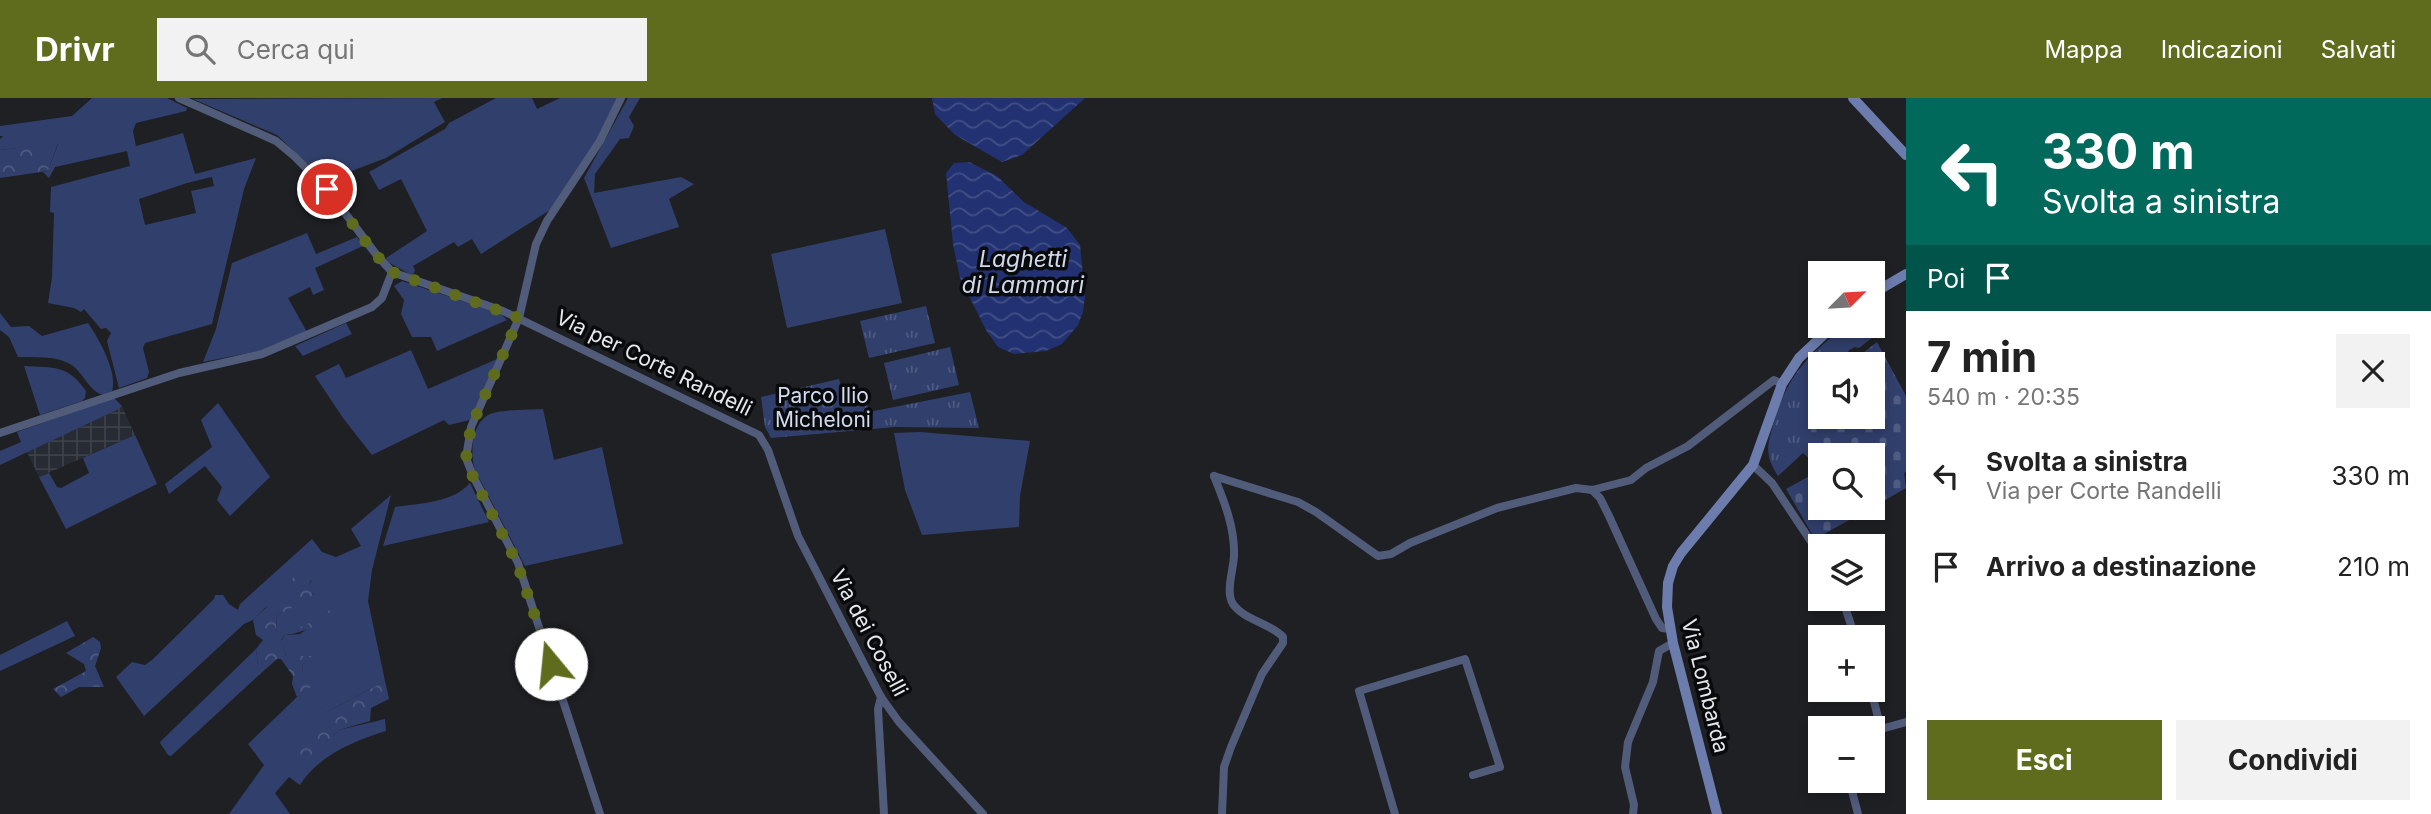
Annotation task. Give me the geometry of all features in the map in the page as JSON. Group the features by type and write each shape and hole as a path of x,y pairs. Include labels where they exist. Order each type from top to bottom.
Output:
{"street":[{"name":"Via per Corte Randelli","path":"179,98 276,141 327,189 374,253 392,272 519,318 752,430 766,444"},
{"path":"600,814 517,563 466,458 471,427 519,318 541,232 600,141 621,98"},
{"path":"1853,98 1906,155"},
{"path":"0,433 179,373 262,354 295,341 372,307 382,298 392,272"},
{"path":"1885,287 1906,274"},
{"name":"Via Lombarda","path":"1717,814 1670,629 1668,583 1673,566 1693,537 1753,465 1778,382 1820,338"},
{"path":"1222,814 1224,767 1262,674 1283,643 1283,637 1233,604 1230,595 1234,552 1227,508 1214,476 1298,502 1378,556 1384,556 1480,514 1576,488 1592,490 1631,480 1646,468 1688,446 1778,382"},
{"name":"Via dei Coselli","path":"766,444 798,536 881,697 899,722 983,814"},
{"path":"1753,465 1772,483 1808,537"},
{"path":"1592,490 1601,498 1656,619 1662,628 1670,629"},
{"path":"1633,814 1634,805 1625,768 1628,742 1653,682 1659,651 1673,643"},
{"path":"1395,814 1359,691 1465,659 1500,767 1473,775"},
{"path":"881,697 878,709 879,760 884,814"},
{"path":"1885,728 1906,722"},
{"path":"1853,793 1858,814"}],"shaded area":[{"path":"122,406 135,435 39,477 27,452"}],"green space":[{"path":"92,98 167,98 187,108 186,111 136,123 133,131 136,146 183,133 195,174 256,158 244,189 212,324 145,343 143,348 149,372 147,378 119,388 107,341 111,333 106,328 101,329 84,309 81,312 48,303 52,277 54,213 50,212 51,187 130,166 127,151 55,167 49,178 43,172 48,171 58,144 0,150 0,139 3,136 0,136 0,126 72,116","holes":["212,177 214,186 191,191 196,213 145,225 139,199"]},
{"path":"442,98 434,102 445,122 386,158 354,170 329,184 277,135 193,99"},
{"path":"496,98 532,98 537,109 560,98 622,98 598,144 550,210 481,254 472,239 458,247 454,242 413,266 413,276 388,262 386,258 427,231 401,179 379,190 369,172"},
{"path":"628,98 640,98 629,117 634,126 629,138 620,139 595,174 594,193 681,177 694,184 669,199 679,227 611,248 584,178"},
{"path":"58,143 48,171 0,178 0,150"},
{"path":"885,229 902,303 787,328 771,254"},
{"path":"307,233 316,254 357,237 363,246 315,268 324,290 313,295 310,287 288,298 307,332 259,351 203,362 216,329 232,263"},
{"path":"402,281 501,314 507,320 437,351 431,337 412,337 401,314 404,300 394,286"},
{"path":"926,306 935,343 869,358 860,321"},
{"path":"0,313 11,327 29,326 42,336 88,323 111,367 111,394 99,394 78,370 67,362 18,357 9,337 0,330"},
{"path":"346,323 352,334 303,356 295,346"},
{"path":"1831,338 1872,338 1848,352 1815,352"},
{"path":"1877,342 1882,352 1864,352"},
{"path":"950,347 959,385 893,400 884,363"},
{"path":"411,350 428,389 497,359 470,420 449,425 444,420 372,455 315,376 339,364 346,378"},
{"path":"1885,357 1906,396 1906,488 1885,500 1885,443 1808,443 1808,457 1803,453 1810,429 1885,429"},
{"path":"1808,359 1810,438 1803,453 1778,476 1770,461 1770,435 1787,389"},
{"path":"24,366 66,372 86,391 85,398 40,415"},
{"name":"Parco Ilio Micheloni","path":"839,379 842,392 863,388 869,412 970,392 979,428 895,427 771,438 765,427 761,397"},
{"path":"114,398 122,406 117,410 0,465 0,451 21,442 17,432"},
{"path":"218,403 270,477 230,516 217,500 222,487 205,466 169,494 165,484 212,447 201,420"},
{"path":"543,409 554,460 602,447 623,544 525,566 475,470 473,440 478,426 488,415"},
{"path":"920,432 1030,441 1020,496 1019,527 922,535 905,490 894,433"},
{"path":"135,435 157,484 66,529 39,477 49,473 57,487 61,488 89,473 83,458"},
{"path":"1808,477 1808,520 1849,520 1824,534 1812,534 1786,489"},
{"path":"470,483 489,522 383,546 395,507 455,495"},
{"path":"391,495 372,570 368,601 385,681 327,712 300,766 339,730 385,719 386,731 338,750 317,765 300,785 289,777 275,793 290,814 229,814 264,765 248,744 312,685 302,670 303,664 311,656 286,656 281,641 285,635 300,634 342,602 302,627 276,633 277,615 314,594 309,585 312,580 292,600 265,608 253,620 244,624 144,716 116,677 132,662 145,665 152,660 215,595 223,595 229,604 238,610 240,604 312,539 322,552 336,557 361,546 351,529"},
{"path":"303,568 313,574 309,585 314,593 309,599 277,615 276,632 294,630 342,602 347,605 318,624 285,635 281,640 286,656 312,656 303,664 302,670 313,685 297,697 292,684 293,676 281,659 277,659 259,675 256,649 263,640 256,635 253,620 270,605 292,600 292,579"},
{"path":"67,621 75,636 0,671 0,655"},
{"path":"93,637 100,642 101,648 95,666 104,687 79,687 61,697 53,689 86,671 84,664 66,653"},
{"path":"256,649 259,675 171,756 168,755 161,741"},
{"path":"385,681 389,699 371,708 370,721 339,730 300,767 287,759 314,723 327,712"}],"water":[{"path":"932,98 1085,98 1022,155 1002,162 955,135 935,114"},
{"name":"Laghetti di Lammari","path":"969,162 997,176 1024,202 1067,228 1080,245 1085,296 1083,312 1078,325 1062,344 1046,351 1014,354 998,347 986,330 960,278 953,244 946,173 954,163"}],"route":[{"path":"327,189 374,253 392,272 519,318 471,427 466,458 517,563 551,664"}]}
